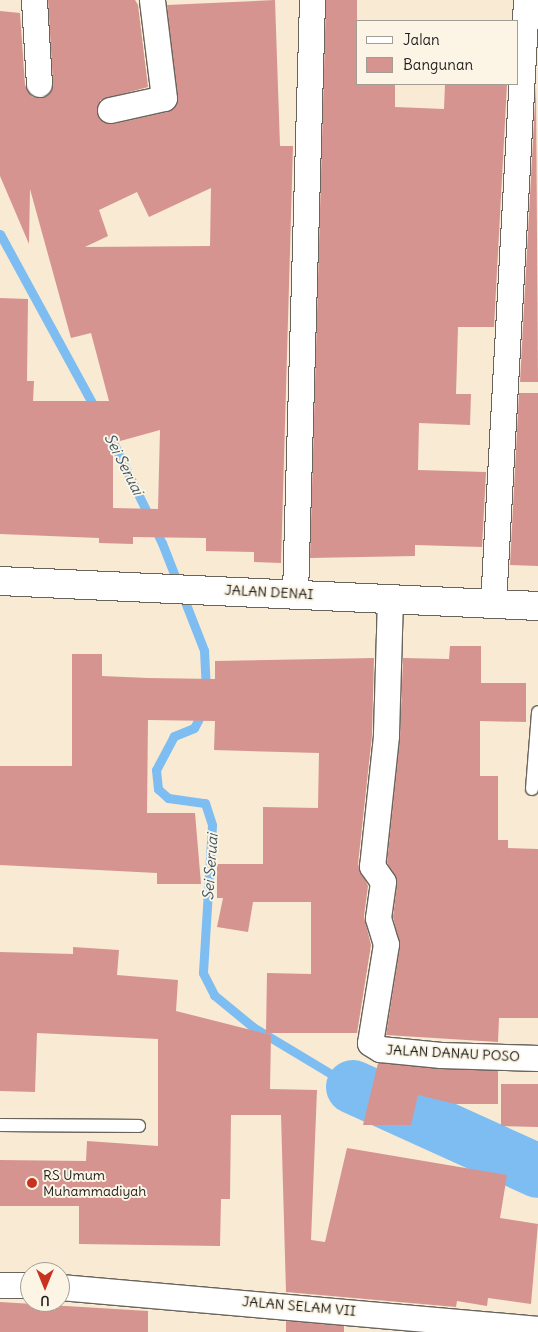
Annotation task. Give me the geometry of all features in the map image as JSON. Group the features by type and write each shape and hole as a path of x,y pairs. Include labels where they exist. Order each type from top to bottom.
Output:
{"main road":[{"name":"JALAN DENAI","path":"0,580 538,606"}],"street":[{"path":"34,0 38,84"},
{"path":"110,110 164,98 152,0"},
{"path":"296,594 312,0"},
{"path":"493,604 526,0"},
{"name":"JALAN DANAU POSO","path":"390,598 386,736 372,866 384,882 378,918 386,944 370,1043 380,1050 441,1055 538,1058"},
{"path":"0,1285 20,1285"},
{"name":"JALAN SELAM VII","path":"70,1288 538,1329"}],"lane":[{"path":"532,789 538,712"},
{"path":"0,1125 139,1126"}],"building":[{"path":"48,0 135,0 138,5 148,87 100,100 99,119 113,124 167,112 177,104 167,5 275,0 280,146 293,146 281,563 254,562 254,552 206,551 206,538 133,537 133,544 99,543 99,538 0,534 0,298 28,299 27,381 34,381 33,401 109,401 91,333 71,338 30,189 29,244 0,176 0,11 20,13 25,85 32,97 40,98 53,84","holes":["211,188 210,246 85,247 108,236 99,210 137,192 149,217","160,430 158,509 113,508 113,443"]},
{"path":"326,0 357,0 356,85 395,85 395,107 444,109 445,85 507,85 494,327 458,327 456,394 471,394 470,425 419,423 418,470 486,472 482,547 415,545 415,556 310,558"},
{"path":"536,84 538,382 520,382"},
{"path":"519,393 538,393 538,566 510,565"},
{"path":"450,646 481,646 481,683 526,683 526,722 480,721 480,776 498,776 498,840 508,840 508,848 538,849 538,1018 499,1018 498,1042 386,1035 400,946 393,917 397,883 387,862 400,737 403,658 449,659"},
{"path":"72,654 102,654 102,676 215,679 215,661 374,658 372,735 358,864 368,886 364,916 371,945 357,1033 266,1033 267,973 311,974 311,902 253,902 248,932 217,927 223,898 217,898 217,864 263,864 263,807 318,808 319,753 214,750 215,721 148,720 147,813 195,813 201,884 157,884 157,873 0,865 0,766 72,766"},
{"path":"73,947 119,950 117,975 178,980 176,1011 271,1035 270,1089 317,1090 311,1240 325,1242 347,1148 507,1175 500,1218 538,1224 531,1304 488,1298 487,1306 457,1301 456,1307 286,1292 281,1115 231,1115 230,1199 221,1199 220,1246 79,1244 79,1206 0,1206 0,1160 86,1161 87,1141 158,1146 158,1039 37,1033 35,1092 0,1091 0,952 73,954"},
{"path":"378,1063 498,1071 498,1104 455,1104 418,1095 411,1125 363,1125"},
{"path":"501,1084 538,1084 538,1127 501,1126"},
{"path":"0,1302 20,1303 20,1312 70,1312 70,1306 148,1311 148,1332 0,1332"},
{"path":"286,1321 344,1326 344,1332 286,1332"}],"waterway":[{"name":"Sei Seruai","path":"0,234 97,412"},
{"name":"Sei Seruai","path":"109,434 162,543 204,650 206,691"},
{"name":"Sei Seruai","path":"203,711 194,728 174,736 156,770 158,789 168,798 205,803 212,825 203,973 214,995 253,1027 353,1087"},
{"name":"Sei Seruai","path":"353,1087 538,1171"}],"place":[{"name":"RS Umum Muhammadiyah","path":"32,1183"}]}
